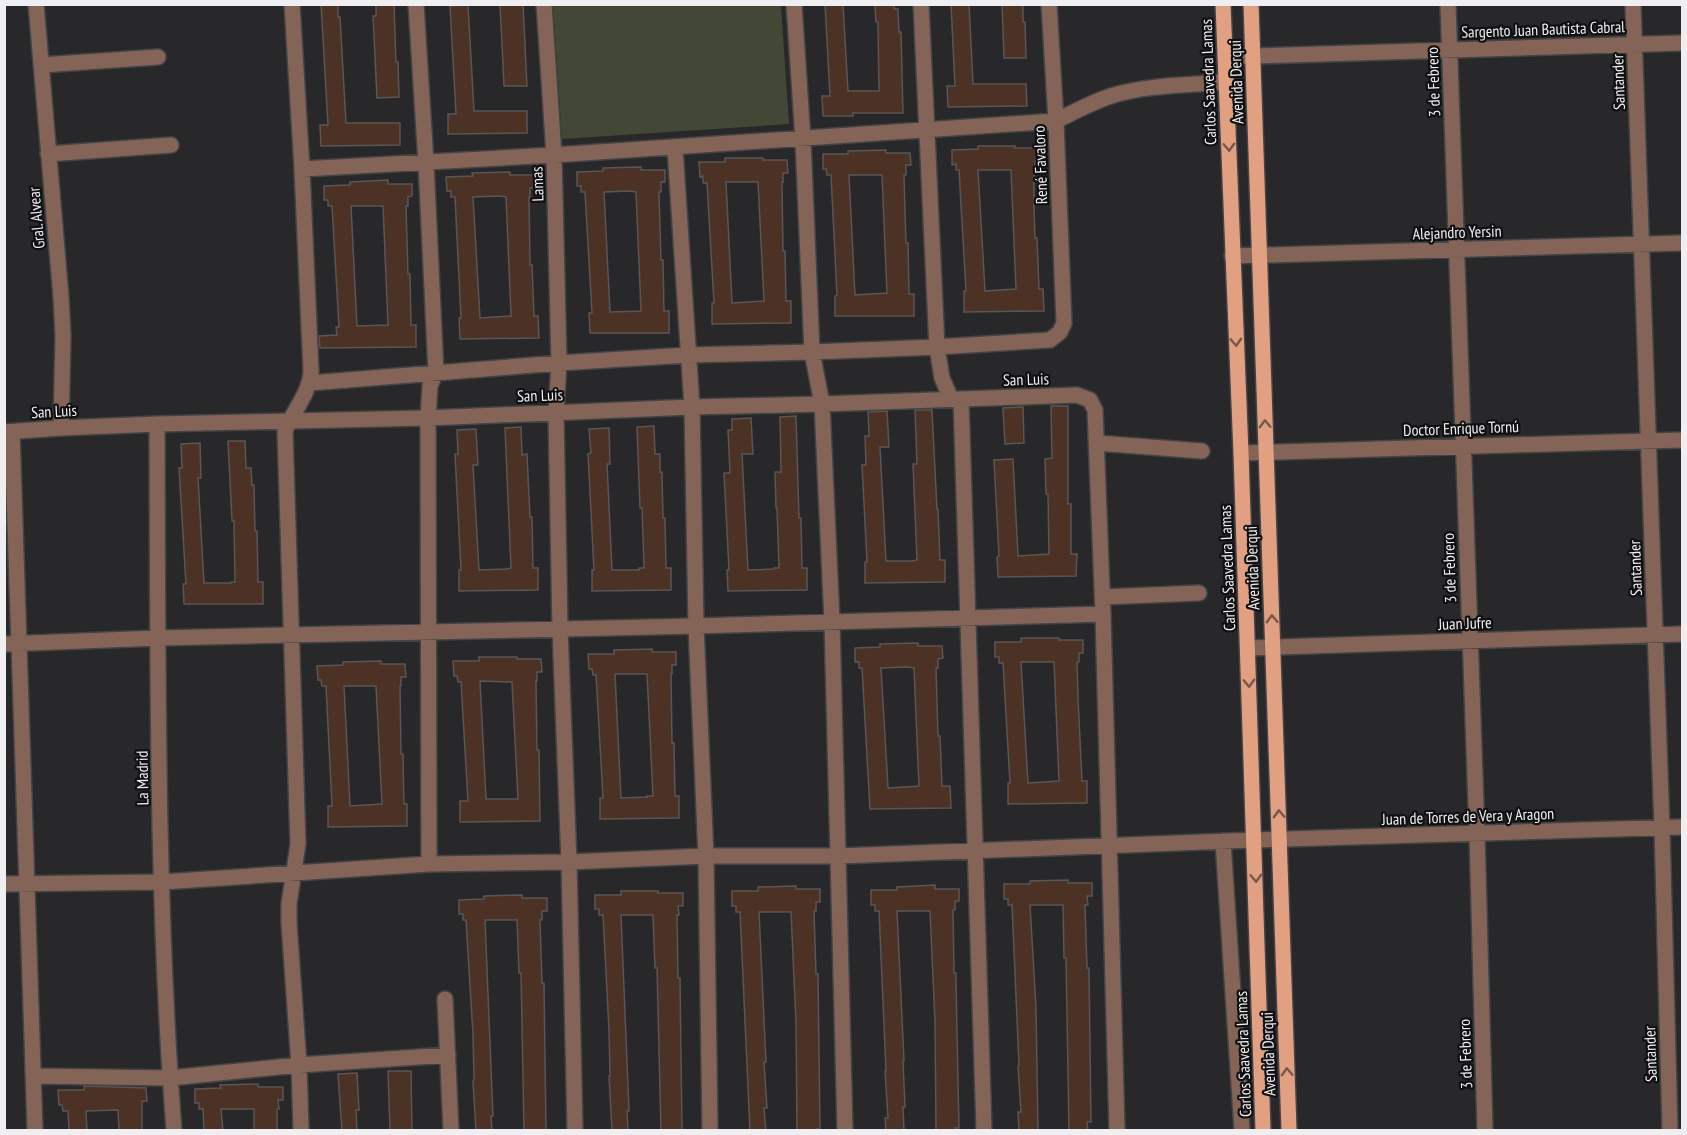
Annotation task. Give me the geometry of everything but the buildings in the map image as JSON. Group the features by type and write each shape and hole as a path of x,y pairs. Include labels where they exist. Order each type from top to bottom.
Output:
{"main road":[{"name":"Carlos Saavedra Lamas","path":"1223,4 1242,453 1263,1131"},
{"name":"Avenida Derqui","path":"1251,4 1289,1131"}],"street":[{"name":"Gral. Alvear","path":"36,4 61,297 63,336 61,428"},
{"path":"292,4 302,169 310,382 285,432 298,844 289,904 289,923 299,1065 301,1131"},
{"path":"416,4 436,372 430,386 428,418 429,864"},
{"name":"Lamas","path":"544,4 554,155 559,363 556,413 560,628 569,862 575,1131"},
{"path":"794,4 803,140 812,352 822,404 832,621 845,1131"},
{"path":"921,4 937,347 942,378 956,399 968,618 984,1131"},
{"name":"René Favaloro","path":"937,347 1050,340 1060,332 1064,323 1049,4"},
{"name":"3 de Febrero","path":"1448,4 1485,1131"},
{"name":"Santander","path":"1633,4 1662,828 1670,1131"},
{"name":"Sargento Juan Bautista Cabral","path":"1226,57 1683,43"},
{"path":"41,65 159,57"},
{"path":"302,169 803,140 1056,121 1112,96 1141,90 1226,82"},
{"path":"48,154 171,145"},
{"path":"675,148 692,407 696,626 706,856 710,1131"},
{"name":"Alejandro Yersin","path":"1232,256 1683,243"},
{"path":"310,382 688,355 937,347"},
{"name":"San Luis","path":"8,432 157,424 428,418 1077,395 1090,400 1095,410 1097,443"},
{"name":"La Madrid","path":"157,424 162,882 174,1131"},
{"path":"8,432 12,644 27,884 35,1131"},
{"name":"Doctor Enrique Tornú","path":"1242,453 1683,440"},
{"path":"1117,1131 1097,443 1202,451"},
{"path":"1103,597 1199,593"},
{"path":"12,644 158,638 1103,614"},
{"name":"Juan Jufre","path":"1248,648 1683,634"},
{"name":"Juan de Torres de Vera y Aragon","path":"4,884 162,882 429,864 569,862 706,856 839,856 1223,841 1683,827"},
{"path":"1223,841 1242,1131"},
{"path":"445,999 451,1131"},
{"path":"34,1076 170,1078 299,1065 448,1055"}],"green space":[{"path":"553,5 781,5 789,124 562,139"}]}
